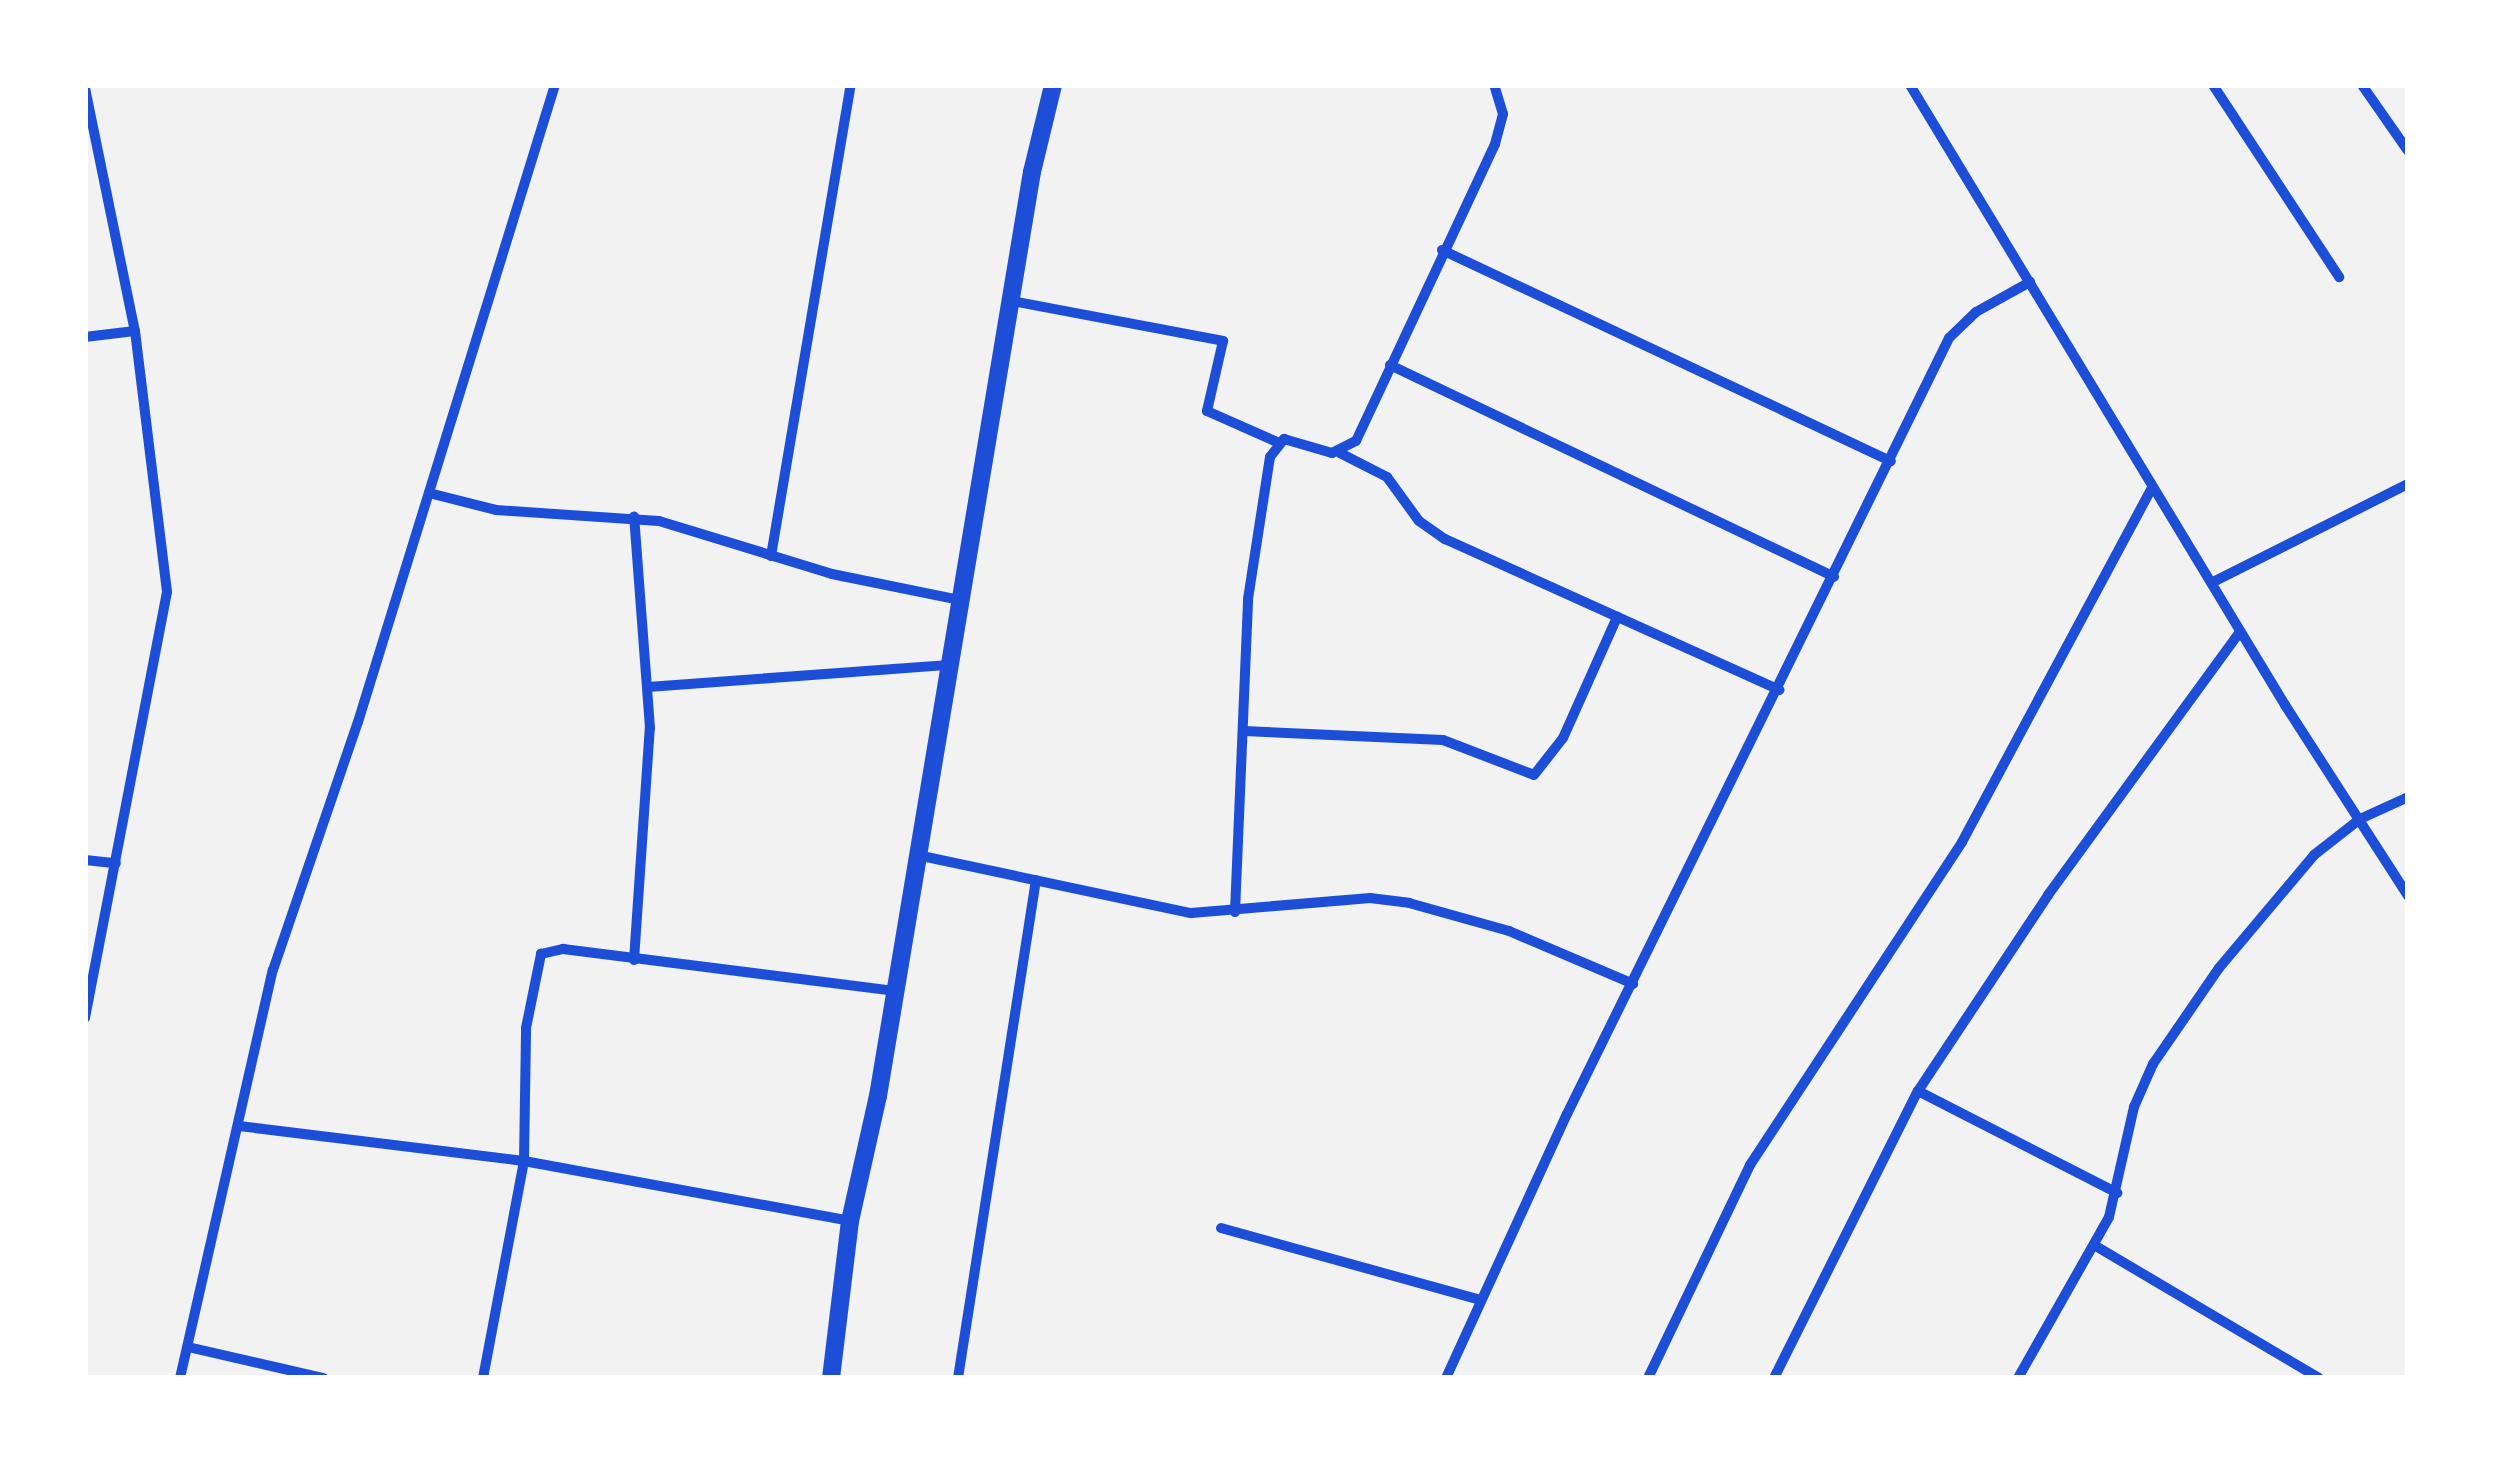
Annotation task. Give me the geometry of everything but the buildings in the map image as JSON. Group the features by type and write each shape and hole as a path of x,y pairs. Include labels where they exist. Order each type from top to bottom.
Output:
{"street":[{"path":"180,1378 279,951 555,85"},
{"path":"772,556 851,85"},
{"path":"830,1378 850,1220 896,991 948,666 1053,85"},
{"path":"1340,453 1356,441 1501,129 1494,85"},
{"path":"1910,85 2240,632 2408,896"},
{"path":"2213,85 2339,277"},
{"path":"2362,85 2408,152"},
{"path":"85,88 135,331 166,592 85,1018"},
{"path":"1442,250 1892,461"},
{"path":"1446,1378 1480,1300 1949,338 1976,312 2030,282"},
{"path":"1012,301 1223,341 1207,412 1277,442 1292,438 1340,453 1388,477 1420,520 1445,538 1779,690"},
{"path":"85,337 135,331"},
{"path":"1390,365 1834,577"},
{"path":"1235,912 1248,599 1277,442"},
{"path":"2213,582 2408,484"},
{"path":"1648,1378 1750,1165 1962,842 2152,488"},
{"path":"428,493 511,511 634,517 772,556 960,600"},
{"path":"634,517 648,687 648,791 634,960"},
{"path":"1244,730 1443,740 1534,775 1563,738 1617,617"},
{"path":"1774,1378 1918,1091 2048,895 2240,632"},
{"path":"648,687 948,666"},
{"path":"2018,1378 2094,1245 2117,1193 2134,1107 2153,1064 2278,894 2360,820 2408,796"},
{"path":"917,855 1190,913 1370,898 1409,903 1509,931 1633,984"},
{"path":"85,860 116,863"},
{"path":"958,1378 1036,880"},
{"path":"483,1378 524,1161 526,1028 540,954 563,949 896,991"},
{"path":"1918,1091 2117,1193"},
{"path":"240,1126 524,1161 850,1220"},
{"path":"1221,1228 1480,1300"},
{"path":"2094,1245 2319,1378"},
{"path":"188,1347 322,1378"}]}
